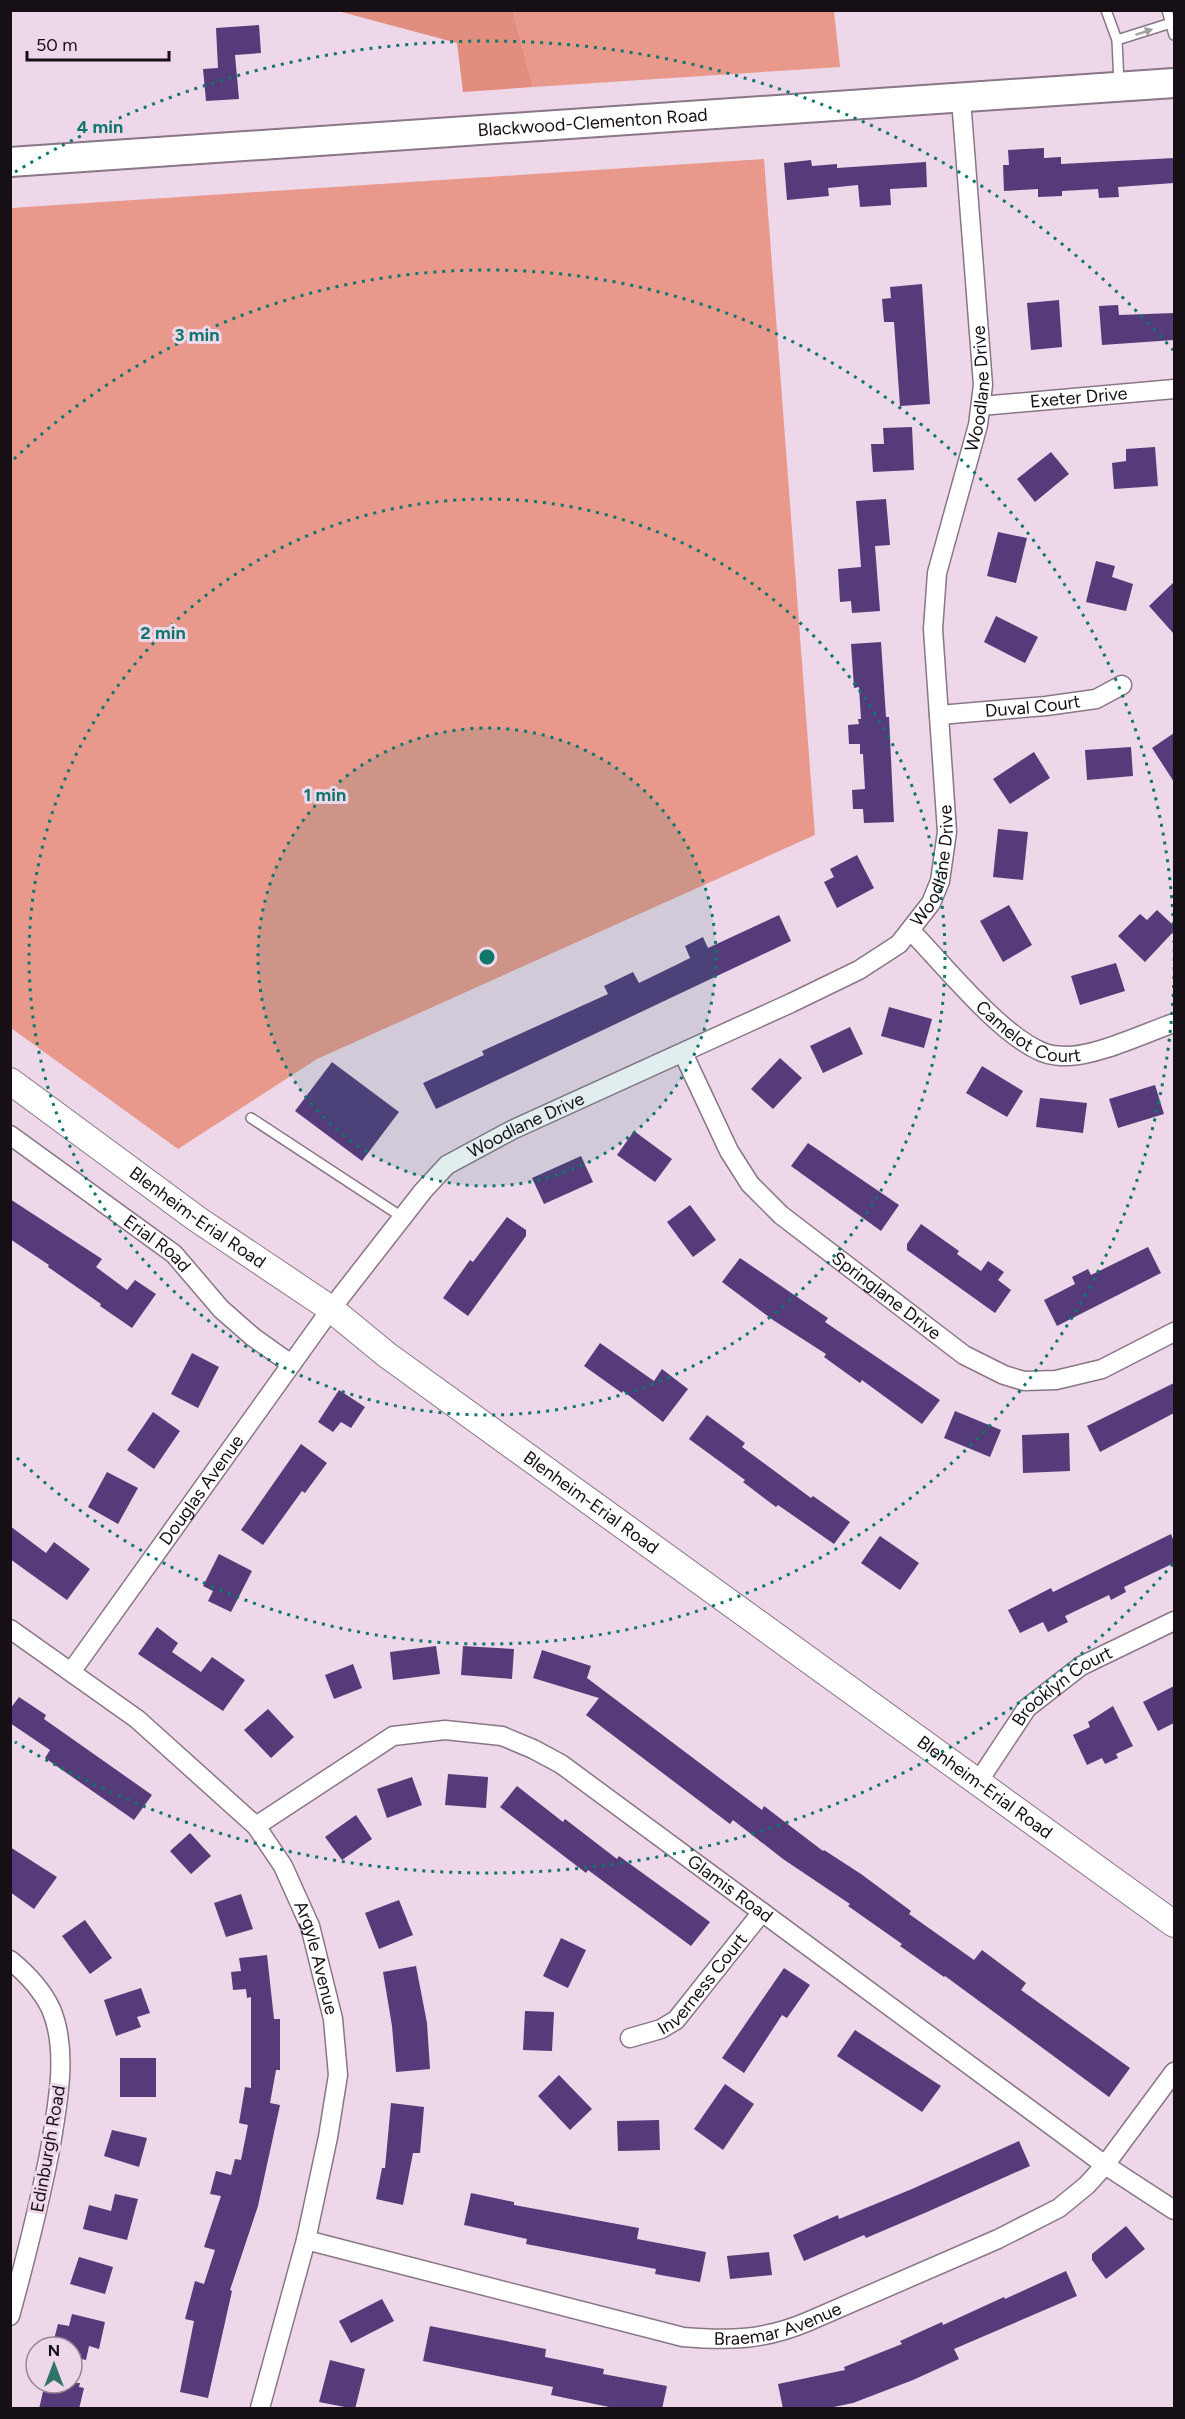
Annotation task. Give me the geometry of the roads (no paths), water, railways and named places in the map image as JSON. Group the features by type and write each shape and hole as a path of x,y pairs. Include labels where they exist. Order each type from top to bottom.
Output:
{"main road":[{"name":"Blackwood-Clementon Road","path":"10,162 1174,83"},
{"name":"Blenheim-Erial Road","path":"10,1081 197,1219 331,1309 397,1362 1174,1924"}],"street":[{"name":"Woodlane Drive","path":"331,1309 402,1217 447,1165 512,1130 791,1004 859,970 899,944 931,903 940,881 947,832 933,629 937,573 978,425 983,385 961,99"},
{"name":"Exeter Drive","path":"981,406 1174,389"},
{"name":"Duval Court","path":"939,715 1046,706 1096,699 1122,685"},
{"name":"Camelot Court","path":"911,931 987,1011 1022,1041 1043,1052 1056,1056 1072,1056 1094,1051 1174,1023"},
{"name":"Springlane Drive","path":"683,1053 729,1151 750,1184 781,1215 964,1354 1004,1375 1024,1381 1056,1380 1102,1370 1174,1332"},
{"name":"Erial Road","path":"10,1135 174,1254 221,1309 253,1337 291,1364"},
{"name":"Douglas Avenue","path":"71,1672 331,1309"},
{"name":"Brooklyn Court","path":"978,1782 1027,1708 1081,1666 1174,1621"},
{"name":"Argyle Avenue","path":"10,1629 137,1719 256,1826 284,1866 310,1926 333,2019 338,2075 328,2137 306,2240 260,2409"},
{"name":"Glamis Road","path":"256,1826 393,1736 445,1730 502,1736 561,1764 1105,2165 1174,2210"},
{"name":"Inverness Court","path":"630,2038 661,2029 676,2020 762,1912"},
{"name":"Edinburgh Road","path":"10,1960 43,1994 51,2011 57,2030 61,2086 38,2214 10,2316"},
{"name":"Braemar Avenue","path":"306,2240 683,2337 724,2340 757,2337 784,2331 1030,2224 1059,2208 1087,2185 1105,2165 1174,2072"}],"lane":[{"path":"1106,10 1117,40 1119,87"},
{"path":"1167,10 1174,35"},
{"path":"1117,40 1171,23"},
{"path":"251,1118 402,1217"}]}
